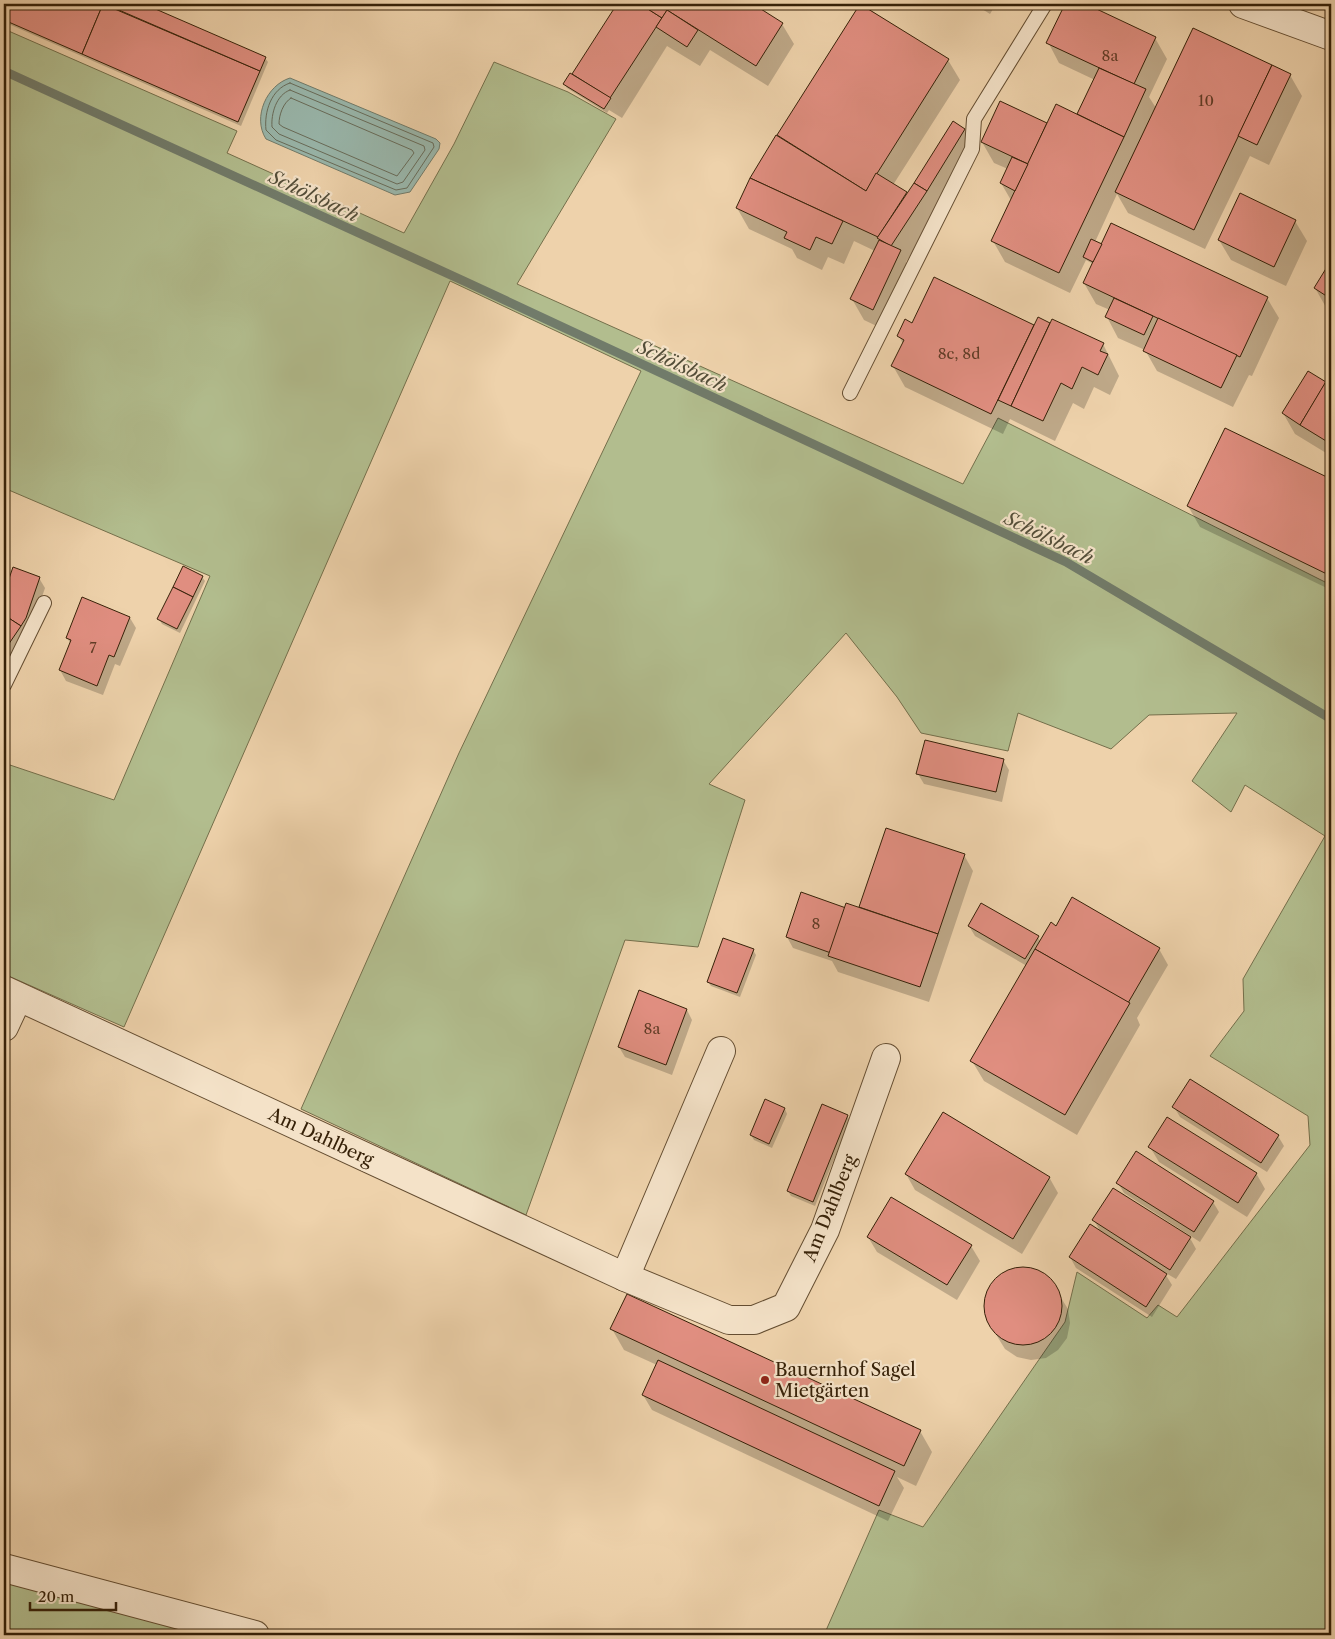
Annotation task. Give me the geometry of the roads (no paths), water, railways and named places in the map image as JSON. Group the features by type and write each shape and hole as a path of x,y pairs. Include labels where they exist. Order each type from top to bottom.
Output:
{"street":[{"path":"1243,4 1331,36"},
{"name":"Am Dahlberg","path":"4,1027 11,994 625,1277 728,1320 754,1320 786,1307 826,1230 886,1058"},
{"path":"625,1277 721,1051"},
{"path":"4,1568 255,1635"}],"lane":[{"path":"850,393 972,149 974,118 1044,4"},
{"path":"4,685 44,603"}],"water":[{"path":"290,78 436,139 440,143 439,149 410,192 395,195 266,139 261,121 264,103 275,87"}],"waterway":[{"name":"Schölsbach","path":"4,71 466,282 1066,562 1331,719"}],"place":[{"name":"Bauernhof Sagel Mietgärten","path":"765,1380"}]}
